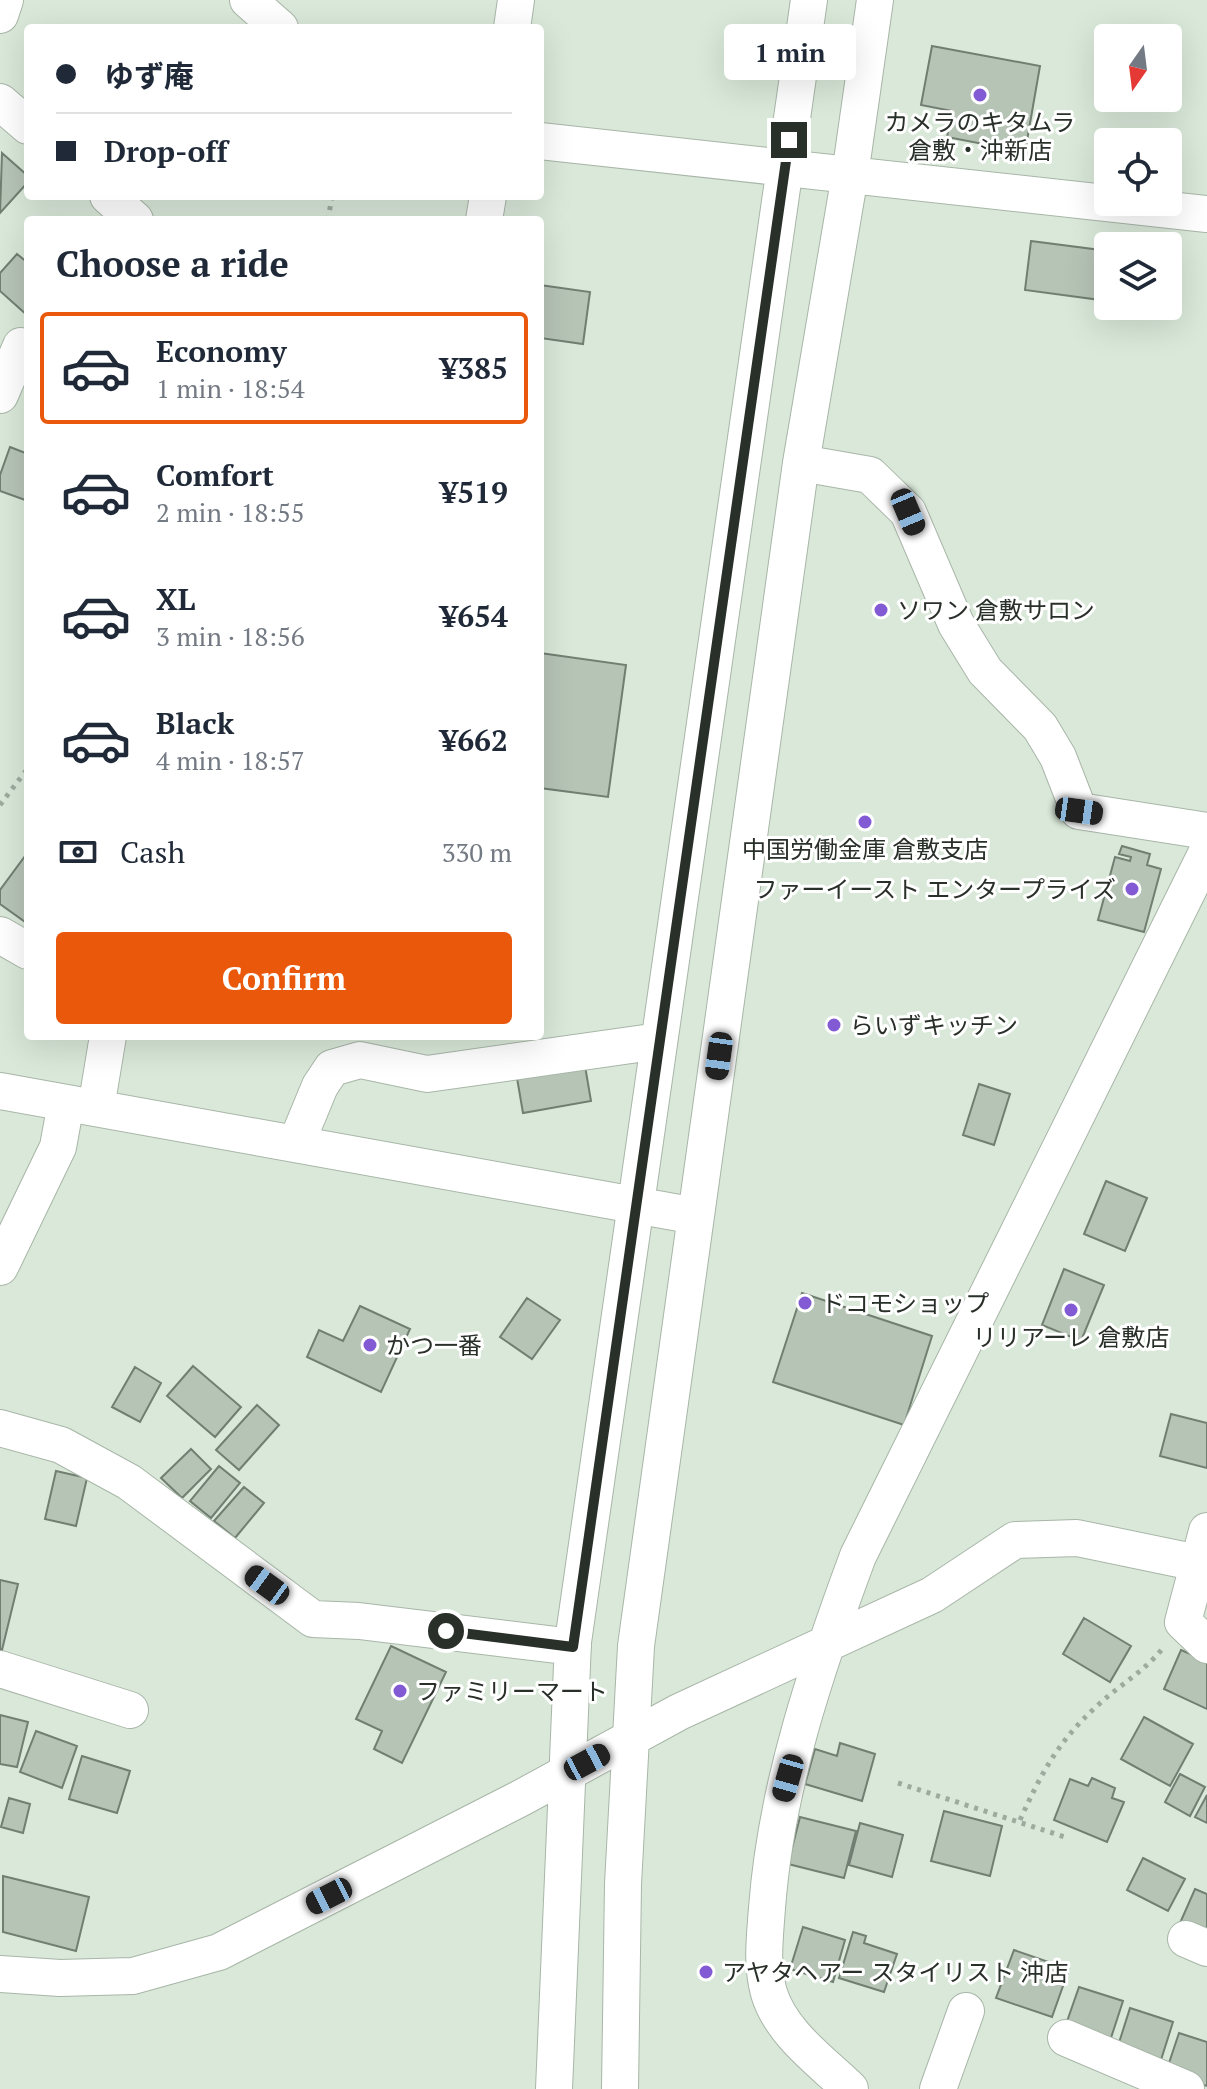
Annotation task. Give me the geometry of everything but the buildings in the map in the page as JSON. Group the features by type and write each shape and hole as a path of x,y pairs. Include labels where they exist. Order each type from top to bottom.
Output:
{"street":[{"path":"0,15 5,0"},
{"path":"248,0 275,24"},
{"path":"513,24 516,0"},
{"path":"554,2089 565,1774 573,1647 809,0"},
{"path":"620,2089 630,1738 636,1646 801,463 850,175 875,0"},
{"path":"0,102 24,123"},
{"path":"544,141 1207,214"},
{"path":"112,200 130,216"},
{"path":"0,395 16,341"},
{"path":"801,463 870,475 908,512 956,624 985,671 1040,727 1058,757 1079,811 1207,831"},
{"path":"850,2089 784,2026 769,1993 764,1953 771,1864 781,1806 826,1642 858,1556 1207,852"},
{"path":"0,935 24,949"},
{"path":"0,1267 81,1106 106,1040"},
{"path":"296,1144 320,1086 332,1068 360,1060 427,1074 659,1041"},
{"path":"0,1091 696,1216"},
{"path":"0,1428 61,1445 129,1482 313,1619 359,1621 573,1647"},
{"path":"0,1974 60,1978 133,1976 219,1952 630,1738 826,1642 932,1595 1015,1540 1077,1538 1205,1553 1195,1633"},
{"path":"0,1669 130,1710"},
{"path":"938,2089 966,2011"},
{"path":"1066,2038 1186,2089"}],"path":[{"path":"0,805 24,773"},
{"path":"1020,1820 1046,1763 1097,1706 1195,1633"},
{"path":"898,1783 1068,1838"}],"place":[{"name":"カメラのキタムラ 倉敷・沖新店","path":"980,95"},
{"name":"ソワン 倉敷サロン","path":"881,610"},
{"name":"中国労働金庫 倉敷支店","path":"865,822"},
{"name":"ファーイースト エンタープライズ","path":"1132,889"},
{"name":"らいずキッチン","path":"834,1025"},
{"name":"ドコモショップ","path":"805,1303"},
{"name":"リリアーレ 倉敷店","path":"1071,1310"},
{"name":"かつ一番","path":"370,1345"},
{"name":"ファミリーマート","path":"400,1691"},
{"name":"アヤタヘアー スタイリスト 沖店","path":"706,1972"}],"route":[{"path":"446,1631 573,1647 789,140"}]}
